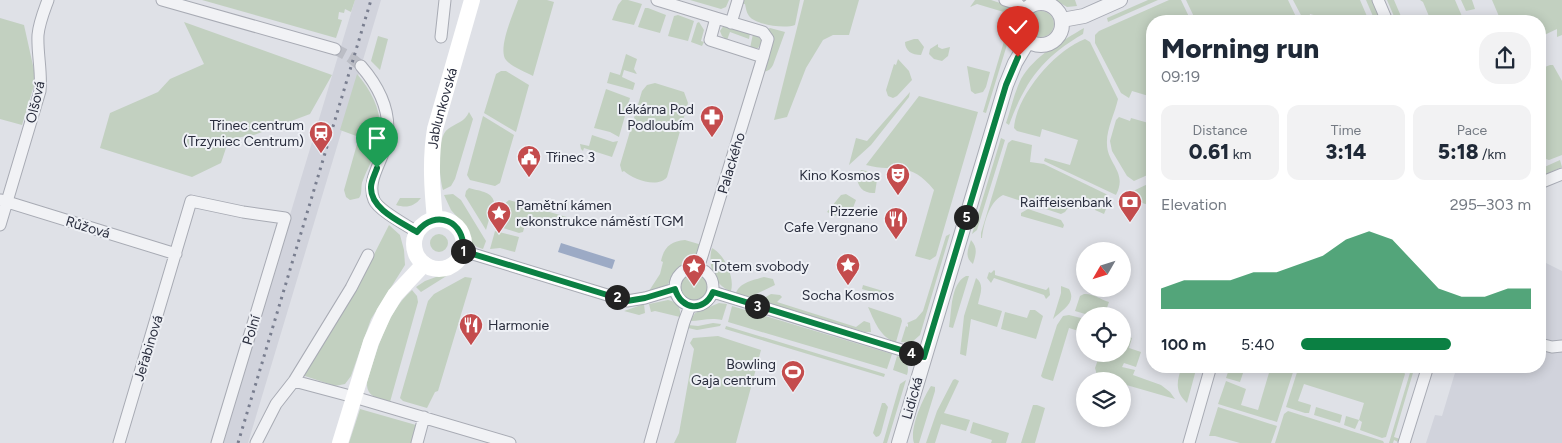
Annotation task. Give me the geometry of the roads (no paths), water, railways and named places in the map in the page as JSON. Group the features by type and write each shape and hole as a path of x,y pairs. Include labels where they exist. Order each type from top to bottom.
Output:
{"main road":[{"name":"Jablunkovská","path":"435,219 432,181 435,129 472,0"},
{"path":"435,219 451,222 458,228 464,243 463,251 459,258 447,268 439,269 424,264 419,259 414,246 417,232 421,226 435,219"},
{"path":"340,443 371,342 384,312 395,295 424,264"}],"street":[{"name":"Olšová","path":"0,225 4,201 40,91 41,76 38,35 41,19 48,0"},
{"path":"162,0 335,49"},
{"path":"441,37 445,0"},
{"path":"657,0 731,23 738,0"},
{"path":"1005,0 1018,4 1024,11"},
{"path":"1062,20 1084,16 1120,0"},
{"path":"1378,0 1384,15"},
{"path":"1039,1 1056,9 1062,20 1063,27 1060,34 1050,44 1042,46 1028,41 1020,30 1021,16 1024,11 1039,1"},
{"path":"716,18 710,40 763,57"},
{"name":"Palackého","path":"698,268 768,39 763,32 731,23"},
{"name":"Lidická","path":"899,443 1006,85 1015,63 1028,41"},
{"path":"361,66 374,80 384,102 388,124 386,144 371,187 374,201 386,212 417,232"},
{"path":"1546,181 1562,174"},
{"name":"Růžová","path":"4,201 176,254"},
{"name":"Jeřabinová","path":"119,443 192,201 243,212 285,218"},
{"name":"Polní","path":"217,443 285,218"},
{"path":"463,251 627,301 675,289"},
{"path":"256,443 276,404 294,381 351,288 368,255"},
{"path":"692,268 698,268 704,271 712,280 713,292 701,305 690,306 680,299 675,289 676,282 682,273 692,268"},
{"path":"713,292 924,357"},
{"path":"650,443 690,306"},
{"path":"1546,346 1562,346"},
{"path":"1189,443 1209,373"},
{"path":"1404,443 1426,373"},
{"path":"294,381 510,443"},
{"path":"417,443 424,417"}],"water":[{"path":"561,243 615,260 612,269 558,252"}],"tunnel":[{"path":"335,49 350,57 361,66"}],"railway":[{"path":"238,443 371,0"}],"place":[{"name":"Lékárna Pod Podloubím","path":"712,138"},
{"name":"Třinec centrum (Trzyniec Centrum)","path":"321,154"},
{"name":"Třinec 3","path":"529,178"},
{"name":"Kino Kosmos","path":"898,196"},
{"name":"Raiffeisenbank","path":"1130,223"},
{"name":"Pamětní kámen rekonstrukce náměstí TGM","path":"499,234"},
{"name":"Pizzerie Cafe Vergnano","path":"896,240"},
{"name":"Socha Kosmos","path":"848,286"},
{"name":"Totem svobody","path":"694,287"},
{"name":"Harmonie","path":"471,346"},
{"name":"Bowling Gaja centrum","path":"793,393"}]}
